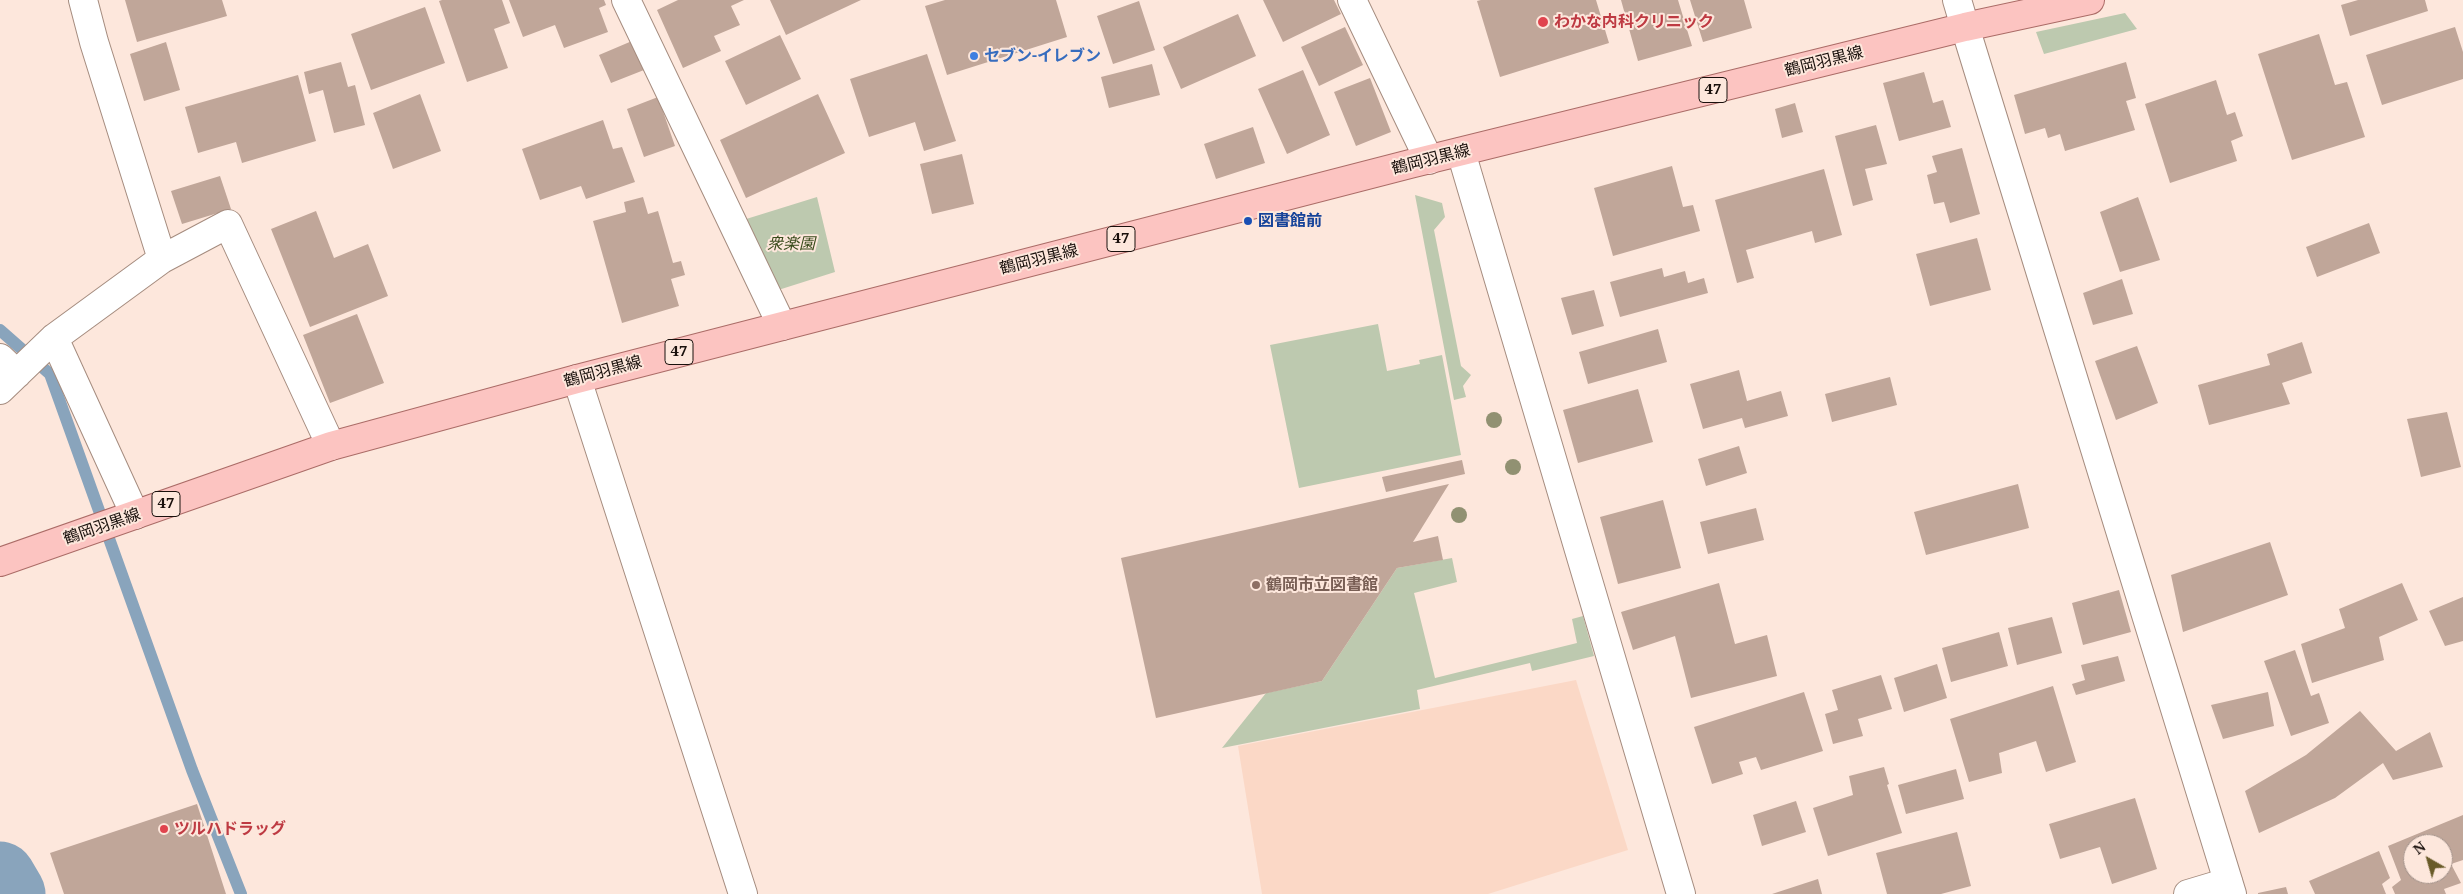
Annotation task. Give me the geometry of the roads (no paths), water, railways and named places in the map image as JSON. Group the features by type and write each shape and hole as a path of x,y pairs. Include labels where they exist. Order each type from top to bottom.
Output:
{"main road":[{"name":"鶴岡羽黒線","path":"0,562 331,446 577,379 1429,160 1966,27 2090,0"}],"street":[{"path":"83,0 94,42 162,259"},
{"path":"626,0 782,326"},
{"path":"1352,0 1429,160"},
{"path":"1957,0 2230,888 2188,894"},
{"path":"1461,152 1681,894"},
{"path":"6,374 162,259 228,224 331,446"},
{"path":"54,338 135,515"},
{"path":"577,379 743,894"}],"waterway":[{"path":"0,330 50,374 192,770 241,894"},
{"path":"0,877 10,894"}],"place":[{"name":"わかな内科クリニック","path":"1543,22"},
{"name":"セブン-イレブン","path":"974,56"},
{"name":"図書館前","path":"1248,221"},
{"name":"鶴岡市立図書館","path":"1256,585"},
{"name":"ツルハドラッグ","path":"164,829"}],"park label":[{"name":"衆楽園","path":"791,244"}]}
